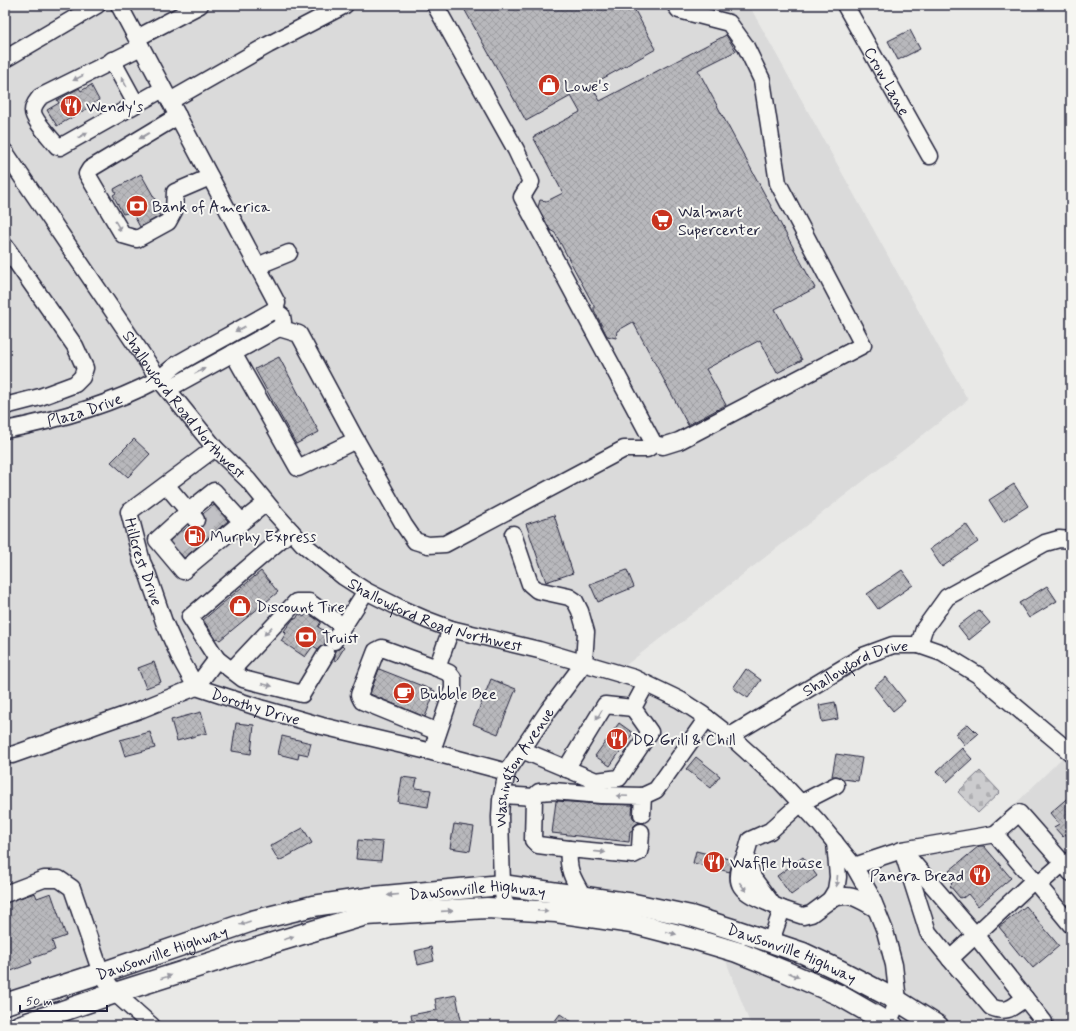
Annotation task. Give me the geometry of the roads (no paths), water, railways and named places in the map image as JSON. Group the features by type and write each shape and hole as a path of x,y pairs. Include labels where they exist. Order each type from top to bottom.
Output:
{"main road":[{"name":"Dawsonville Highway","path":"5,1004 101,973 252,920 313,906 374,897 502,885 634,904 691,916 770,941 803,953 841,971 898,1001 938,1026"},
{"name":"Dawsonville Highway","path":"19,1026 115,993 276,942 366,916 487,908 556,912 632,923 697,940 737,952 784,971 839,996 890,1025"}],"street":[{"path":"5,59 97,5"},
{"path":"119,5 277,303 274,310 173,367 163,384"},
{"path":"200,5 112,60 40,97 34,105 33,111 35,118 57,146 60,147 136,104 166,95 345,5"},
{"path":"435,5 516,150 531,182 522,197 654,444"},
{"path":"279,328 299,334 404,525 415,542 428,545 445,544 624,449 647,449 654,444 663,446 679,441 863,345 778,183 762,80 745,45 729,23 679,10 675,5"},
{"name":"Crow Lane","path":"845,5 930,156"},
{"path":"112,60 136,104"},
{"path":"178,116 90,169 87,174 123,235 137,239 168,222 174,211 175,192 210,176"},
{"name":"Shallowford Road Northwest","path":"5,152 163,384 215,448 248,480 266,503 302,543 344,577 366,591 404,610 451,629 584,662 634,678 680,700 707,718 730,736 781,782 835,842 854,866 871,896 885,931 894,965 898,1001"},
{"path":"5,246 75,346 85,368 82,377 75,384 40,397 5,406"},
{"path":"257,266 290,253"},
{"path":"163,384 233,353 279,328 283,322 282,316 274,310"},
{"path":"233,353 298,468 356,440"},
{"name":"Plaza Drive","path":"5,430 90,408 138,389 163,384"},
{"name":"Hillcrest Drive","path":"196,687 181,660 164,622 140,556 129,512 215,448"},
{"path":"166,485 197,512"},
{"path":"242,522 214,491 197,512 171,534 157,540 183,571 194,558 219,537 242,522 266,503"},
{"path":"291,531 190,617 217,659 243,679 302,694 366,591"},
{"path":"513,534 530,584 537,590 569,598 575,601 580,611 586,632 584,662"},
{"name":"Shallowford Drive","path":"730,736 863,656 893,645 919,645 924,629 947,597 1045,543 1059,539 1071,540"},
{"path":"232,670 296,602 309,602 343,626"},
{"path":"437,668 451,629"},
{"path":"919,645 942,653 978,675 1071,753"},
{"path":"432,752 452,689 453,678 449,673 382,648 376,651 360,695 362,701 438,732"},
{"path":"196,687 217,659"},
{"name":"Washington Avenue","path":"505,908 502,885 500,817 501,800 507,772 548,711 584,662"},
{"path":"633,708 646,684"},
{"name":"Dorothy Drive","path":"12,755 142,709 196,687 322,726 432,752 507,772"},
{"path":"522,750 566,769 596,781 619,778 650,732 633,708 605,705 566,769"},
{"path":"641,832 639,852 633,855 538,845 533,840 534,797 539,792 553,791 601,795 643,796 656,790 707,718"},
{"path":"836,785 801,803 770,831 750,840 746,854 753,878 778,907 803,916 811,914 830,900 840,896 851,896 876,909"},
{"path":"502,795 534,797"},
{"path":"642,814 643,796"},
{"path":"854,866 902,850 995,834 1019,813 1067,868 1036,882 950,959"},
{"path":"995,834 1071,925"},
{"path":"830,900 836,890 838,877 835,842"},
{"path":"570,849 568,859 571,876 583,896"},
{"path":"902,850 976,936 1046,1024"},
{"path":"902,850 928,932 950,959 992,1007 1001,1011 1010,1009 1025,998"},
{"path":"5,894 44,879 59,879 72,888 101,973 115,993 152,1026"},
{"path":"770,941 778,907"},
{"path":"890,1025 898,1001"}],"tunnel":[{"path":"206,512 223,531"},
{"path":"196,520 212,540"},
{"path":"175,537 192,556"}],"place":[{"name":"Lowe's","path":"549,85"},
{"name":"Wendy's","path":"71,106"},
{"name":"Bank of America","path":"137,206"},
{"name":"Walmart Supercenter","path":"662,220"},
{"name":"Murphy Express","path":"195,536"},
{"name":"Discount Tire","path":"240,606"},
{"name":"Truist","path":"306,637"},
{"name":"Bubble Bee","path":"404,693"},
{"name":"DQ Grill & Chill","path":"617,739"},
{"name":"Waffle House","path":"714,862"},
{"name":"Panera Bread","path":"980,875"}]}
